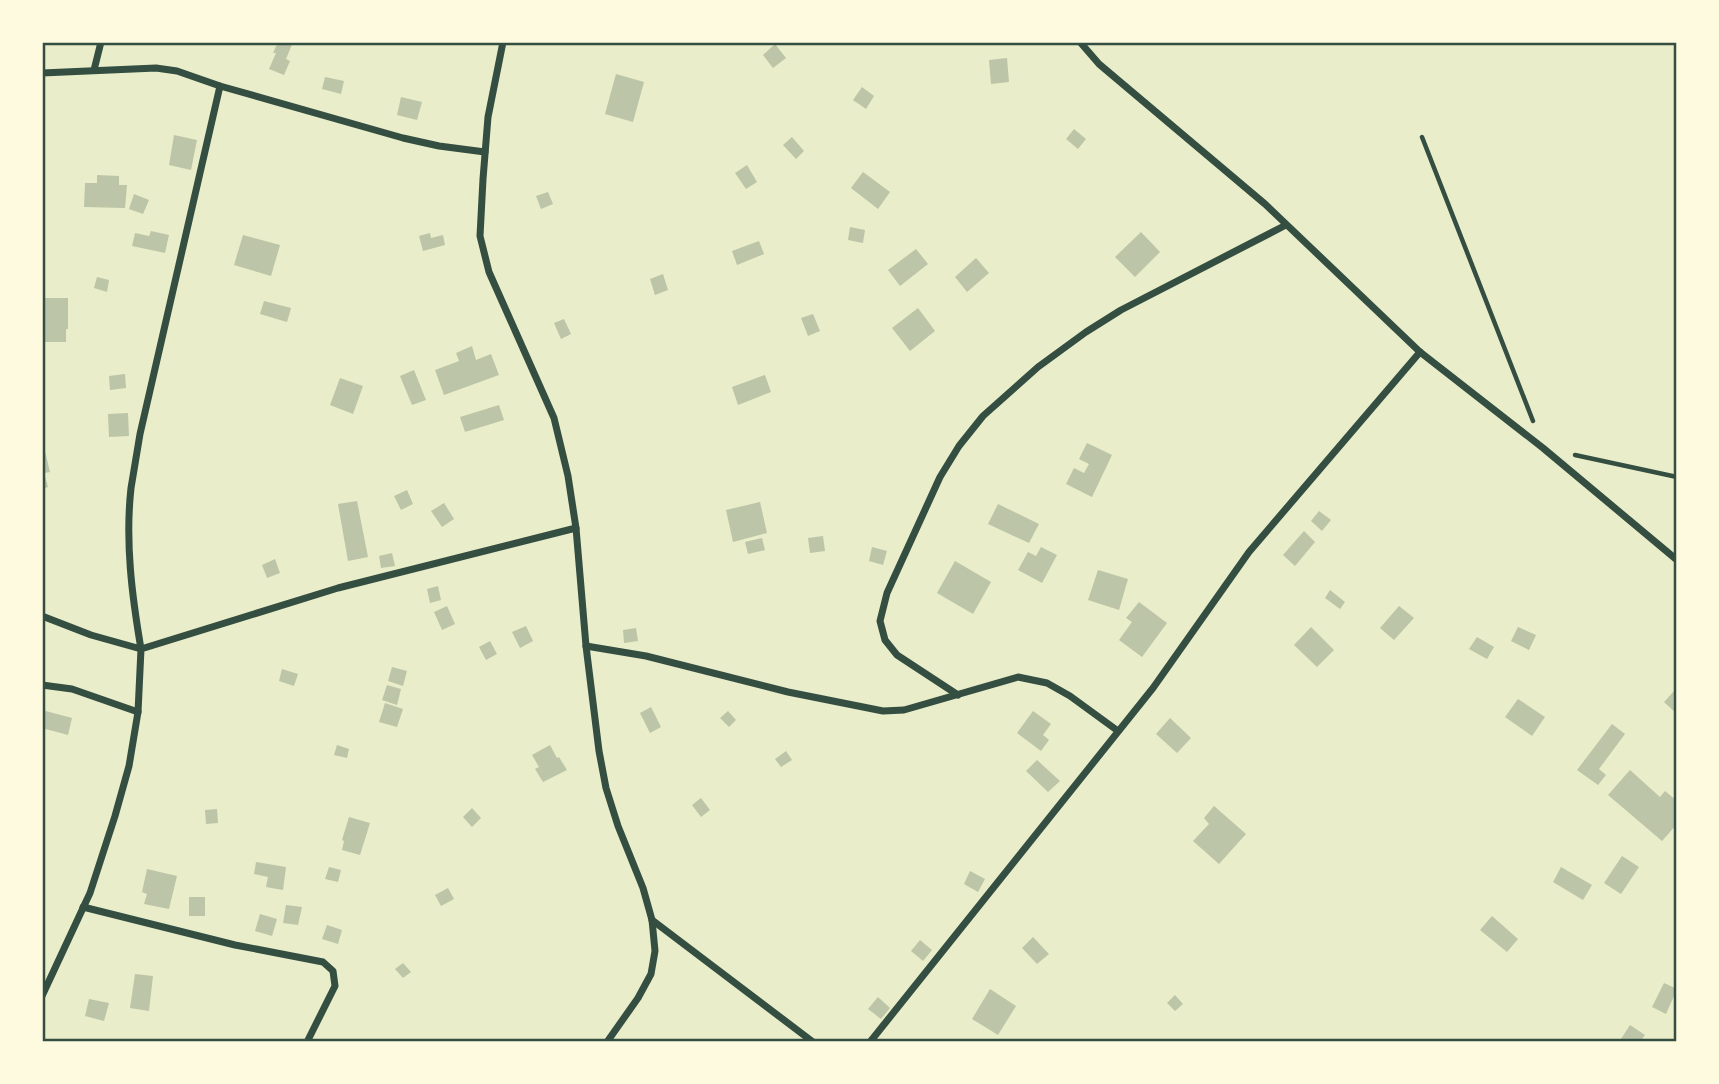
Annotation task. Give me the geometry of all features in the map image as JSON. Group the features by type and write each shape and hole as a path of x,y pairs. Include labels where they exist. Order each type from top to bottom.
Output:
{"street":[{"path":"94,70 101,42"},
{"path":"503,42 488,117 480,236 489,272 554,418 568,476 576,528 586,646 606,788 652,920 655,951 651,974 638,998 607,1042"},
{"path":"1080,42 1099,64 1286,225 1420,352 1543,448 1677,559"},
{"path":"42,73 156,68 177,71 220,86 404,138 485,152"},
{"path":"42,996 90,893 130,766 138,712 141,649 132,593 129,544 131,489 220,86"},
{"path":"958,695 897,655 885,639 880,621 892,581 940,477 959,446 983,416 1038,367 1086,332 1121,310 1286,225"},
{"path":"870,1042 1153,688 1249,552 1420,352"},
{"path":"42,615 91,635 141,649 338,588 576,528"},
{"path":"586,646 646,656 788,692 883,710 904,710 1018,677 1046,683 1070,696 1118,731"},
{"path":"42,685 72,689 138,712"},
{"path":"83,907 234,945 323,962 333,971 335,986 307,1042"},
{"path":"652,920 813,1042"}],"path":[{"path":"1422,137 1543,448 1677,477"}],"building":[{"path":"278,42 293,42 286,59 290,61 284,75 269,69"},
{"path":"775,44 786,58 773,68 763,55"},
{"path":"1007,58 1009,82 991,84 989,60"},
{"path":"616,74 644,82 633,122 605,114"},
{"path":"325,77 344,81 341,94 322,89"},
{"path":"862,87 874,96 866,109 853,100"},
{"path":"401,97 422,102 417,120 397,115"},
{"path":"1074,129 1086,139 1078,149 1066,139"},
{"path":"174,135 197,140 191,170 169,165"},
{"path":"792,137 804,151 796,159 783,145"},
{"path":"747,165 757,182 746,189 735,173"},
{"path":"863,172 890,192 878,209 851,188"},
{"path":"97,175 119,176 119,185 127,185 125,208 84,207 85,183 97,183"},
{"path":"548,192 553,204 541,209 536,196"},
{"path":"134,194 149,200 143,214 129,209"},
{"path":"850,227 865,230 863,243 848,240"},
{"path":"151,231 169,235 165,253 132,246 135,233 149,236"},
{"path":"1141,232 1160,252 1135,277 1115,257"},
{"path":"430,233 431,238 443,235 445,245 423,251 419,236"},
{"path":"243,235 280,245 271,276 234,265"},
{"path":"759,241 764,254 737,265 732,251"},
{"path":"916,249 928,264 900,286 888,270"},
{"path":"976,258 989,273 967,292 955,277"},
{"path":"663,274 668,290 655,295 650,279"},
{"path":"97,277 109,280 107,292 94,288"},
{"path":"42,298 68,298 66,342 42,342"},
{"path":"264,301 291,308 287,322 260,314"},
{"path":"918,308 935,331 910,351 892,328"},
{"path":"813,314 820,331 808,336 801,318"},
{"path":"564,319 571,334 561,339 554,323"},
{"path":"472,346 476,360 491,354 499,375 444,395 435,370 459,361 456,353"},
{"path":"414,370 426,400 412,405 400,376"},
{"path":"125,374 126,388 110,390 109,376"},
{"path":"765,375 771,392 738,405 732,387"},
{"path":"340,378 363,386 353,414 330,405"},
{"path":"499,405 504,420 465,432 460,417"},
{"path":"128,413 129,436 109,437 108,414"},
{"path":"1087,443 1112,455 1092,497 1066,484 1074,468 1084,473 1089,464 1079,459"},
{"path":"45,451 50,472 44,473 48,487 42,489 42,452"},
{"path":"407,490 413,504 401,510 394,496"},
{"path":"357,501 368,557 348,561 338,504"},
{"path":"760,502 767,533 733,542 726,510"},
{"path":"444,503 454,519 442,527 431,511"},
{"path":"998,504 1039,524 1029,543 988,524"},
{"path":"1319,511 1331,520 1322,531 1311,521"},
{"path":"1304,531 1315,542 1295,566 1283,555"},
{"path":"823,536 825,551 810,553 808,538"},
{"path":"762,538 765,550 748,554 745,542"},
{"path":"872,547 887,551 883,565 869,561"},
{"path":"1041,547 1057,555 1042,583 1018,570 1028,552 1036,556"},
{"path":"392,553 395,566 381,568 379,556"},
{"path":"275,559 280,573 267,578 262,565"},
{"path":"955,561 991,582 973,614 937,593"},
{"path":"1098,570 1128,579 1119,610 1088,600"},
{"path":"438,586 441,600 430,603 427,589"},
{"path":"1330,590 1345,602 1340,609 1325,598"},
{"path":"1139,602 1167,623 1142,657 1119,640 1132,622 1126,618"},
{"path":"447,606 455,624 442,630 434,612"},
{"path":"1399,606 1414,618 1394,640 1380,628"},
{"path":"526,626 533,641 520,648 512,632"},
{"path":"1311,627 1334,650 1317,667 1294,645"},
{"path":"1518,627 1536,635 1529,650 1511,641"},
{"path":"636,628 638,641 624,643 623,630"},
{"path":"1477,637 1494,647 1487,659 1469,649"},
{"path":"490,641 497,654 486,660 479,647"},
{"path":"392,667 407,671 403,686 388,681"},
{"path":"282,669 298,674 294,686 279,681"},
{"path":"387,685 401,689 397,705 382,700"},
{"path":"1674,691 1677,693 1677,714 1664,702"},
{"path":"1518,699 1545,717 1532,736 1505,717"},
{"path":"385,703 403,709 397,727 379,722"},
{"path":"651,707 661,727 650,733 640,713"},
{"path":"42,710 72,718 68,735 42,728"},
{"path":"728,711 736,720 729,727 720,718"},
{"path":"1033,711 1051,724 1043,735 1049,740 1041,751 1017,733"},
{"path":"1170,718 1191,738 1177,753 1156,734"},
{"path":"1612,724 1625,734 1599,769 1606,775 1598,785 1577,770"},
{"path":"337,745 349,749 347,758 334,755"},
{"path":"550,745 567,770 543,782 535,769 539,767 532,755"},
{"path":"786,751 792,760 781,767 775,759"},
{"path":"1037,760 1060,781 1048,792 1026,771"},
{"path":"1630,770 1660,797 1665,791 1677,801 1677,824 1662,841 1608,795"},
{"path":"701,798 710,810 701,817 692,805"},
{"path":"1214,806 1246,834 1219,864 1193,841 1209,824 1204,818"},
{"path":"472,808 481,818 472,827 463,817"},
{"path":"217,809 218,823 206,824 205,810"},
{"path":"349,817 370,823 360,855 342,850"},
{"path":"1622,856 1639,867 1621,894 1604,883"},
{"path":"256,862 286,867 283,890 266,887 268,877 254,874"},
{"path":"329,867 341,870 338,882 325,879"},
{"path":"1561,867 1592,885 1583,900 1553,882"},
{"path":"147,869 177,876 169,909 144,904 147,894 142,892"},
{"path":"970,871 985,879 978,892 964,884"},
{"path":"448,888 454,899 441,906 435,895"},
{"path":"189,897 205,897 205,916 189,916"},
{"path":"286,905 302,907 298,925 283,923"},
{"path":"260,914 277,919 272,936 255,931"},
{"path":"1492,916 1518,939 1507,952 1480,930"},
{"path":"327,925 342,930 338,944 322,939"},
{"path":"1033,937 1049,954 1037,964 1022,948"},
{"path":"920,940 932,950 923,961 911,951"},
{"path":"403,963 411,972 403,978 395,969"},
{"path":"135,974 153,976 149,1011 130,1008"},
{"path":"1664,983 1677,989 1666,1014 1652,1007"},
{"path":"990,989 1016,1006 998,1035 972,1019"},
{"path":"1175,995 1183,1004 1175,1011 1167,1003"},
{"path":"878,997 890,1008 881,1019 868,1009"},
{"path":"89,999 109,1003 104,1021 85,1016"},
{"path":"1630,1025 1645,1035 1640,1042 1619,1042"}]}
